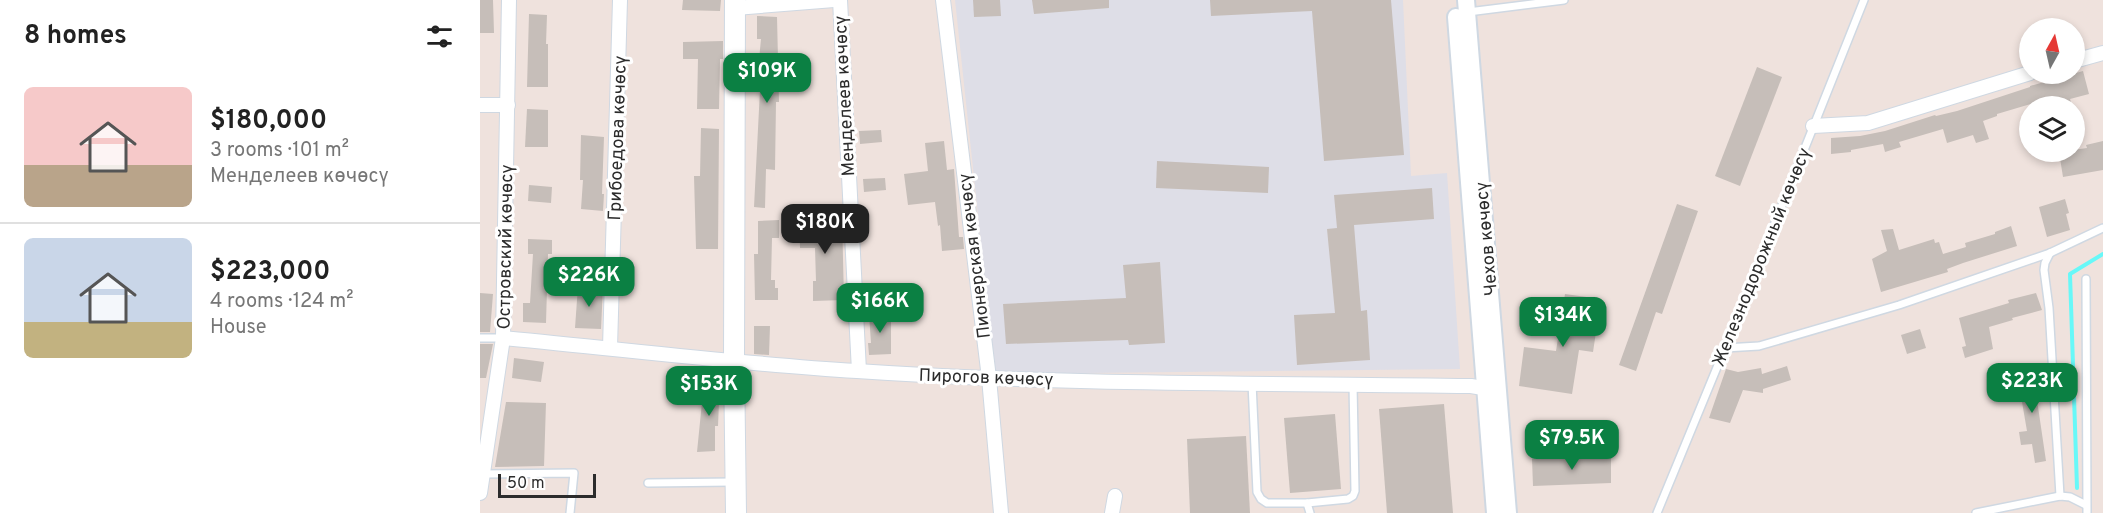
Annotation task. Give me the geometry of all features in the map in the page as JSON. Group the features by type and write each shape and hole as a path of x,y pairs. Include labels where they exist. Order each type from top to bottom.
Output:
{"main road":[{"path":"735,4 736,513"}],"street":[{"name":"Островский көчөсү","path":"480,493 503,338 509,0"},
{"name":"Грибоедова көчөсү","path":"610,348 620,0"},
{"path":"735,4 834,0"},
{"name":"Менделеев көчөсү","path":"840,0 859,371"},
{"name":"Пионерская көчөсү","path":"943,0 989,378 1002,513"},
{"name":"Чехов көчөсү","path":"1461,7 1495,513"},
{"path":"2085,58 2103,53"},
{"path":"1813,126 1868,123 2019,76"},
{"path":"480,105 508,105"},
{"name":"Пирогов көчөсү","path":"503,338 734,362 989,378 1488,386"},
{"name":"Чехов көчөсү","path":"1488,386 1509,513"},
{"path":"1112,513 1115,496"}],"lane":[{"path":"1461,7 1564,0"},
{"name":"Железнодорожный көчөсү","path":"1657,513 1864,0"},
{"path":"1725,348 1758,346 1899,305 2050,253 2103,228"},
{"path":"2050,253 2044,263 2044,270 2049,309 2060,496"},
{"path":"2086,279 2087,509"},
{"path":"480,338 503,338"},
{"path":"1252,382 1257,492 1261,499 1267,502 1307,503 1348,499 1355,491 1353,384"},
{"path":"483,474 574,473 570,513"},
{"path":"648,483 735,482"},
{"path":"1976,513 2060,496 2070,497 2087,509"},
{"path":"1307,503 1310,513"}],"shaded area":[{"path":"955,0 1403,0 1411,176 1447,173 1460,369 995,374"}],"building":[{"path":"480,0 493,0 494,33 480,33"},
{"path":"683,0 721,0 720,11 682,10"},
{"path":"973,0 1000,0 1001,16 974,17"},
{"path":"1032,0 1109,0 1109,8 1034,14"},
{"path":"1210,0 1391,0 1404,155 1324,161 1312,11 1211,16"},
{"path":"529,14 547,15 548,87 527,87"},
{"path":"757,16 777,17 779,102 776,102 775,170 766,169 765,208 754,207 761,70 758,70 761,39 757,39"},
{"path":"723,41 723,59 720,59 719,109 697,109 698,59 683,59 683,42"},
{"path":"1757,67 1782,77 1740,186 1715,176"},
{"path":"2085,79 2089,94 2019,96 2019,107 1983,121 1989,139 1976,143 1973,135 1947,143 1943,129 1899,142 1901,147 1885,152 1883,144 1851,150 1851,152 1831,154 1831,138 1885,131 1935,115 1957,111 2030,86 2085,84"},
{"path":"527,109 548,110 548,147 525,147"},
{"path":"701,128 719,129 718,249 696,249 694,176 700,176"},
{"path":"881,130 882,142 860,144 859,131"},
{"path":"581,135 604,137 603,211 581,209 583,180 580,180"},
{"path":"944,141 947,170 954,169 959,237 963,237 964,249 942,251 935,202 908,205 904,174 928,171 925,143"},
{"path":"2103,141 2103,170 2063,177 2061,162 2085,162 2086,145"},
{"path":"1157,161 1269,167 1268,193 1156,188"},
{"path":"885,178 886,190 864,192 863,179"},
{"path":"529,185 552,187 551,203 528,201"},
{"path":"1432,188 1434,219 1354,225 1361,311 1367,310 1370,360 1297,365 1294,315 1335,313 1327,229 1337,228 1334,195"},
{"path":"2065,199 2070,230 2047,237 2039,207"},
{"path":"1677,204 1698,211 1662,314 1656,312 1636,371 1619,365"},
{"path":"799,217 842,217 844,300 813,301 813,281 816,281 815,248 800,248"},
{"path":"779,220 779,238 772,238 771,280 775,280 775,288 778,288 778,300 755,300 754,254 758,254 758,221"},
{"path":"2011,226 2017,246 1947,269 1948,272 1881,292 1872,259 1887,251 1881,230 1893,229 1899,250 1934,239 1935,243 1939,242 1943,254 1966,247 1965,243 1995,234"},
{"path":"528,239 552,240 552,254 548,254 546,323 523,322 523,303 530,303 533,254 528,254"},
{"path":"1160,262 1165,343 1129,345 1128,340 1006,344 1003,304 1126,298 1123,265"},
{"path":"578,286 603,287 601,329 575,328"},
{"path":"480,293 493,294 490,332 480,332"},
{"path":"2036,293 2042,310 1989,327 1993,349 1965,358 1962,347 1966,346 1959,318 2009,303 2008,300"},
{"path":"1565,294 1601,299 1593,352 1579,350 1572,394 1519,386 1524,347 1556,351"},
{"path":"891,313 891,354 869,355 868,343 871,343 869,314"},
{"path":"754,326 770,326 769,355 754,354"},
{"path":"1920,329 1926,348 1907,354 1901,335"},
{"path":"480,344 493,344 486,378 480,378"},
{"path":"514,358 544,362 541,382 512,378"},
{"path":"1787,366 1791,380 1763,389 1763,393 1743,390 1730,423 1709,418 1726,369 1738,372 1761,368 1762,374"},
{"path":"2033,372 2034,380 2042,378 2044,391 2038,391 2040,400 2037,400 2046,461 2035,463 2032,444 2021,445 2019,432 2027,431 2016,375"},
{"path":"707,378 720,379 715,451 697,452 702,402 705,402"},
{"path":"506,402 546,403 544,466 495,467"},
{"path":"1444,404 1453,513 1387,513 1379,409"},
{"path":"1335,414 1341,489 1290,493 1284,418"},
{"path":"1246,436 1250,513 1190,513 1187,439"},
{"path":"1611,456 1611,483 1533,486 1532,459"}],"waterway":[{"path":"2077,488 2070,274 2103,254"}]}
